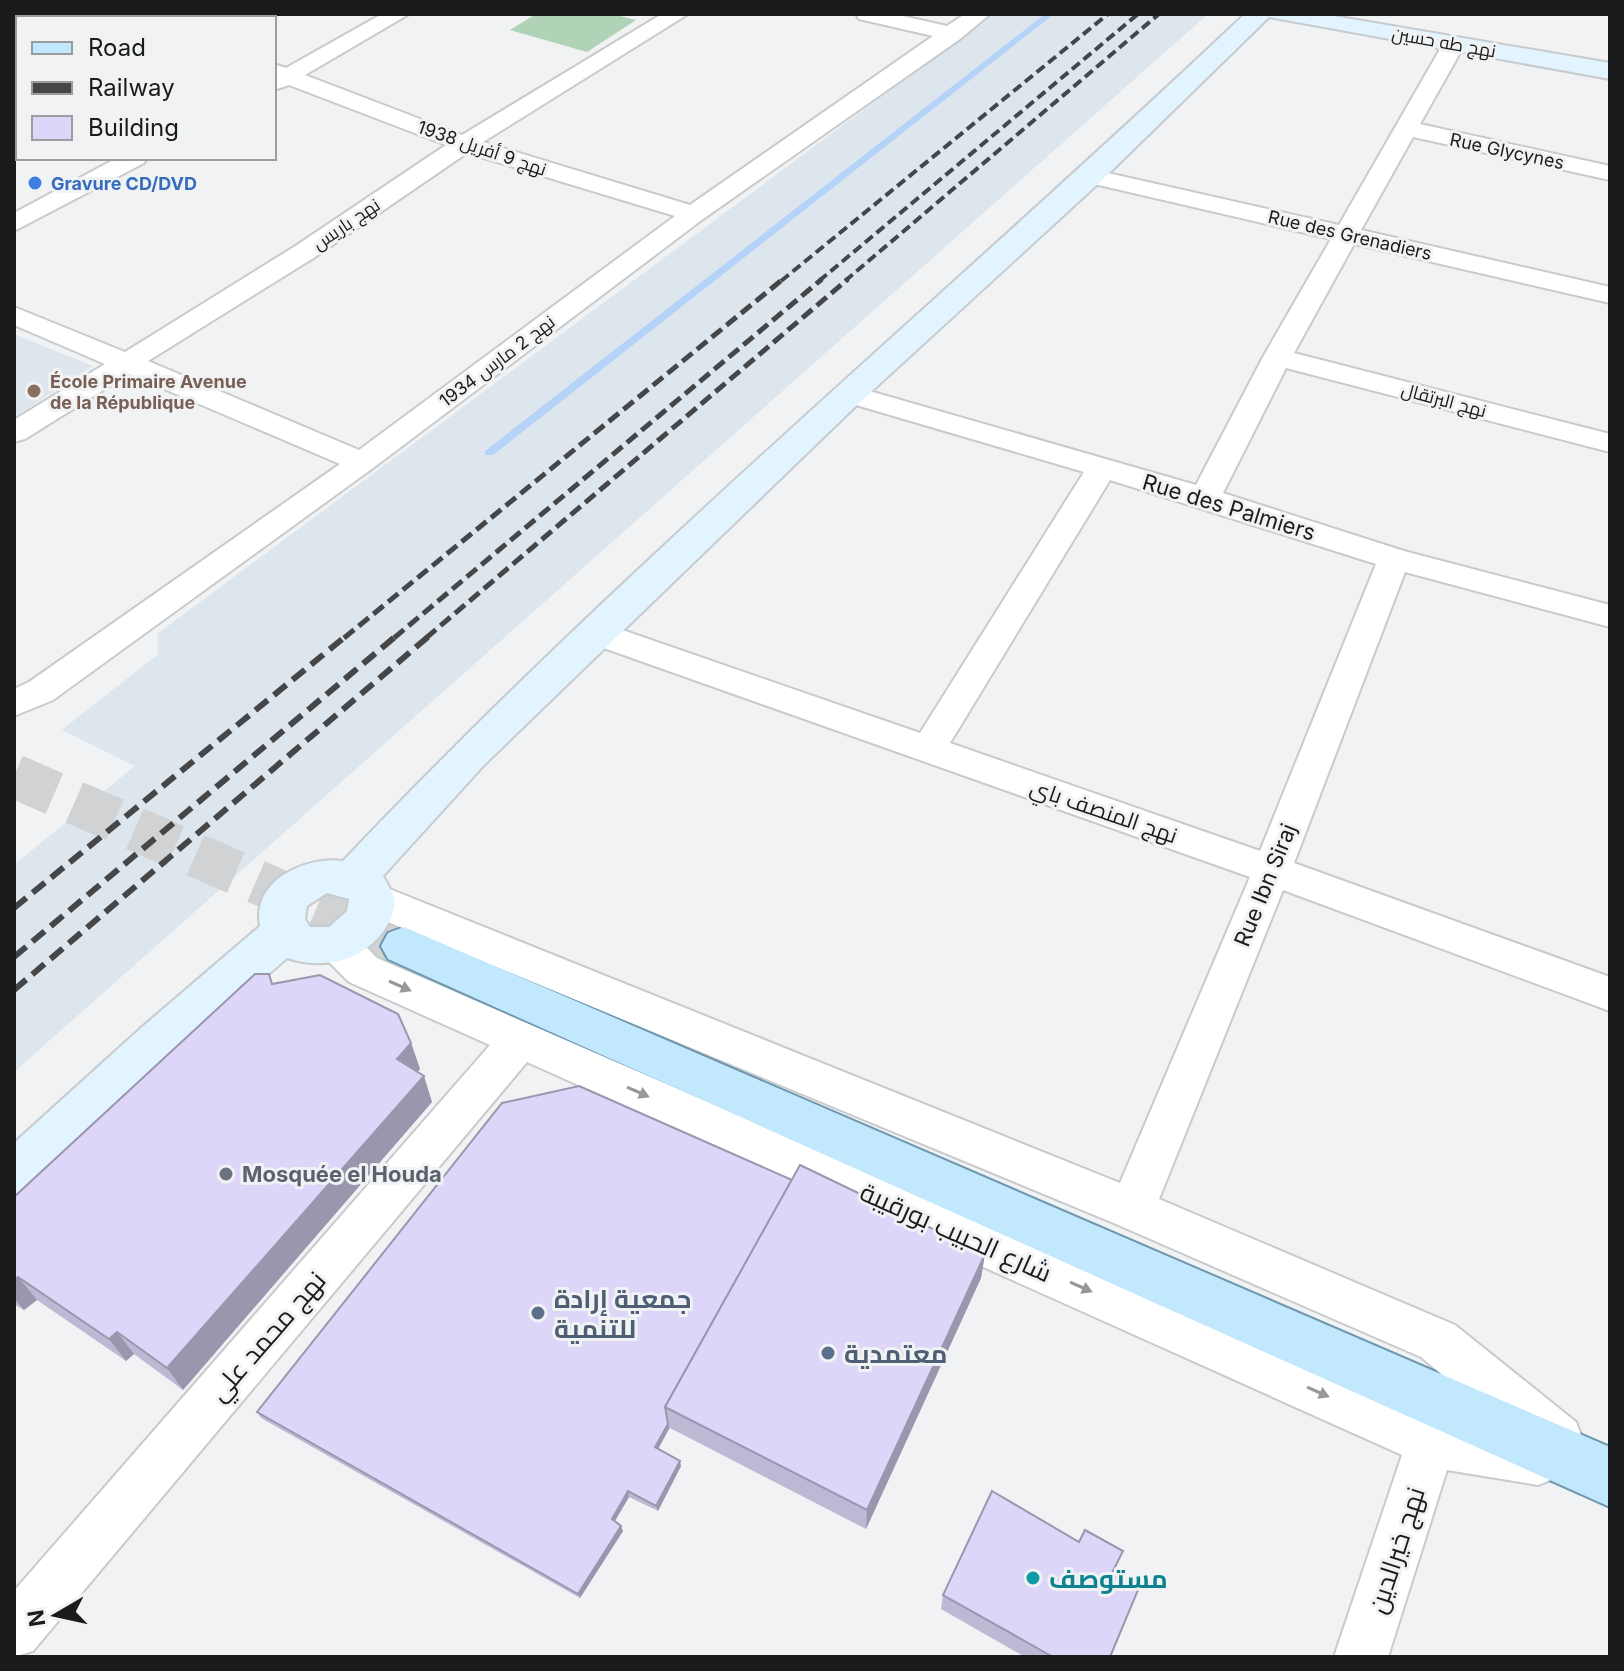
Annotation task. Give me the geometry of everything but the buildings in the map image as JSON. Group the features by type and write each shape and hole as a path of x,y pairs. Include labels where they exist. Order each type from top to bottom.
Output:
{"main road":[{"name":"شارع الحبيب بورقيبة","path":"404,946 1602,1474"}],"street":[{"path":"279,77 398,14"},
{"name":"نهج باريس","path":"14,433 306,251 464,144 677,14"},
{"path":"867,14 952,34"},
{"name":"نهج 2 مارس 1934","path":"14,704 41,691 362,462 694,214 979,14"},
{"path":"363,888 469,754 849,394 1090,176 1259,14"},
{"name":"نهج طه حسين","path":"1279,14 1610,71"},
{"path":"1205,498 1277,357 1454,44"},
{"name":"نهج 9 أفريل 1938","path":"279,77 464,144 694,214"},
{"name":"Rue Glycynes","path":"1404,128 1610,173"},
{"path":"14,223 131,160"},
{"name":"Rue des Grenadiers","path":"1090,176 1610,295"},
{"path":"14,315 362,462"},
{"name":"نهج البرتقال","path":"1277,357 1610,443"},
{"name":"Rue des Palmiers","path":"849,394 1205,498 1394,559 1610,616"},
{"path":"928,750 1101,469"},
{"name":"Rue Ibn Siraj","path":"1132,1209 1272,870 1394,559"},
{"name":"نهج المنصف باي","path":"596,633 1272,870 1610,994"},
{"path":"363,888 371,916 363,927 336,944 307,945 294,941 285,932 281,921 282,909 298,887 327,876 363,888 1132,1209 1438,1341 1602,1474"},
{"path":"14,1176 118,1078 285,932"},
{"name":"شارع الحبيب بورقيبة","path":"336,944 363,970 1431,1442 1602,1474"},
{"name":"نهج محمد علي","path":"14,1632 520,1040"},
{"name":"نهج خيرالدين","path":"1361,1657 1431,1442"}],"shaded area":[{"path":"993,14 1208,14 14,1072 14,865 135,766 62,730 158,654 157,634"},
{"name":"École Primaire Avenue de la République","path":"14,334 93,366 14,417"}],"green space":[{"path":"536,14 612,14 636,20 587,52 510,30"}],"waterway":[{"path":"489,453 1050,14"}],"tunnel":[{"path":"14,776 404,946"}],"railway":[{"path":"781,281 1108,14"},
{"path":"819,281 1138,14"},
{"path":"845,281 1159,14"},
{"path":"344,638 783,279"},
{"path":"394,638 822,279"},
{"path":"426,638 848,279"},
{"path":"14,908 346,636"},
{"path":"14,957 396,636"},
{"path":"14,990 429,636"}],"place":[{"name":"Gravure CD/DVD","path":"35,183"},
{"name":"École Primaire Avenue de la République","path":"34,391"},
{"name":"Mosquée el Houda","path":"226,1174"},
{"name":"جمعية إرادة للتنمية","path":"538,1313"},
{"name":"معتمدية","path":"828,1353"},
{"name":"مستوصف","path":"1033,1578"}]}
